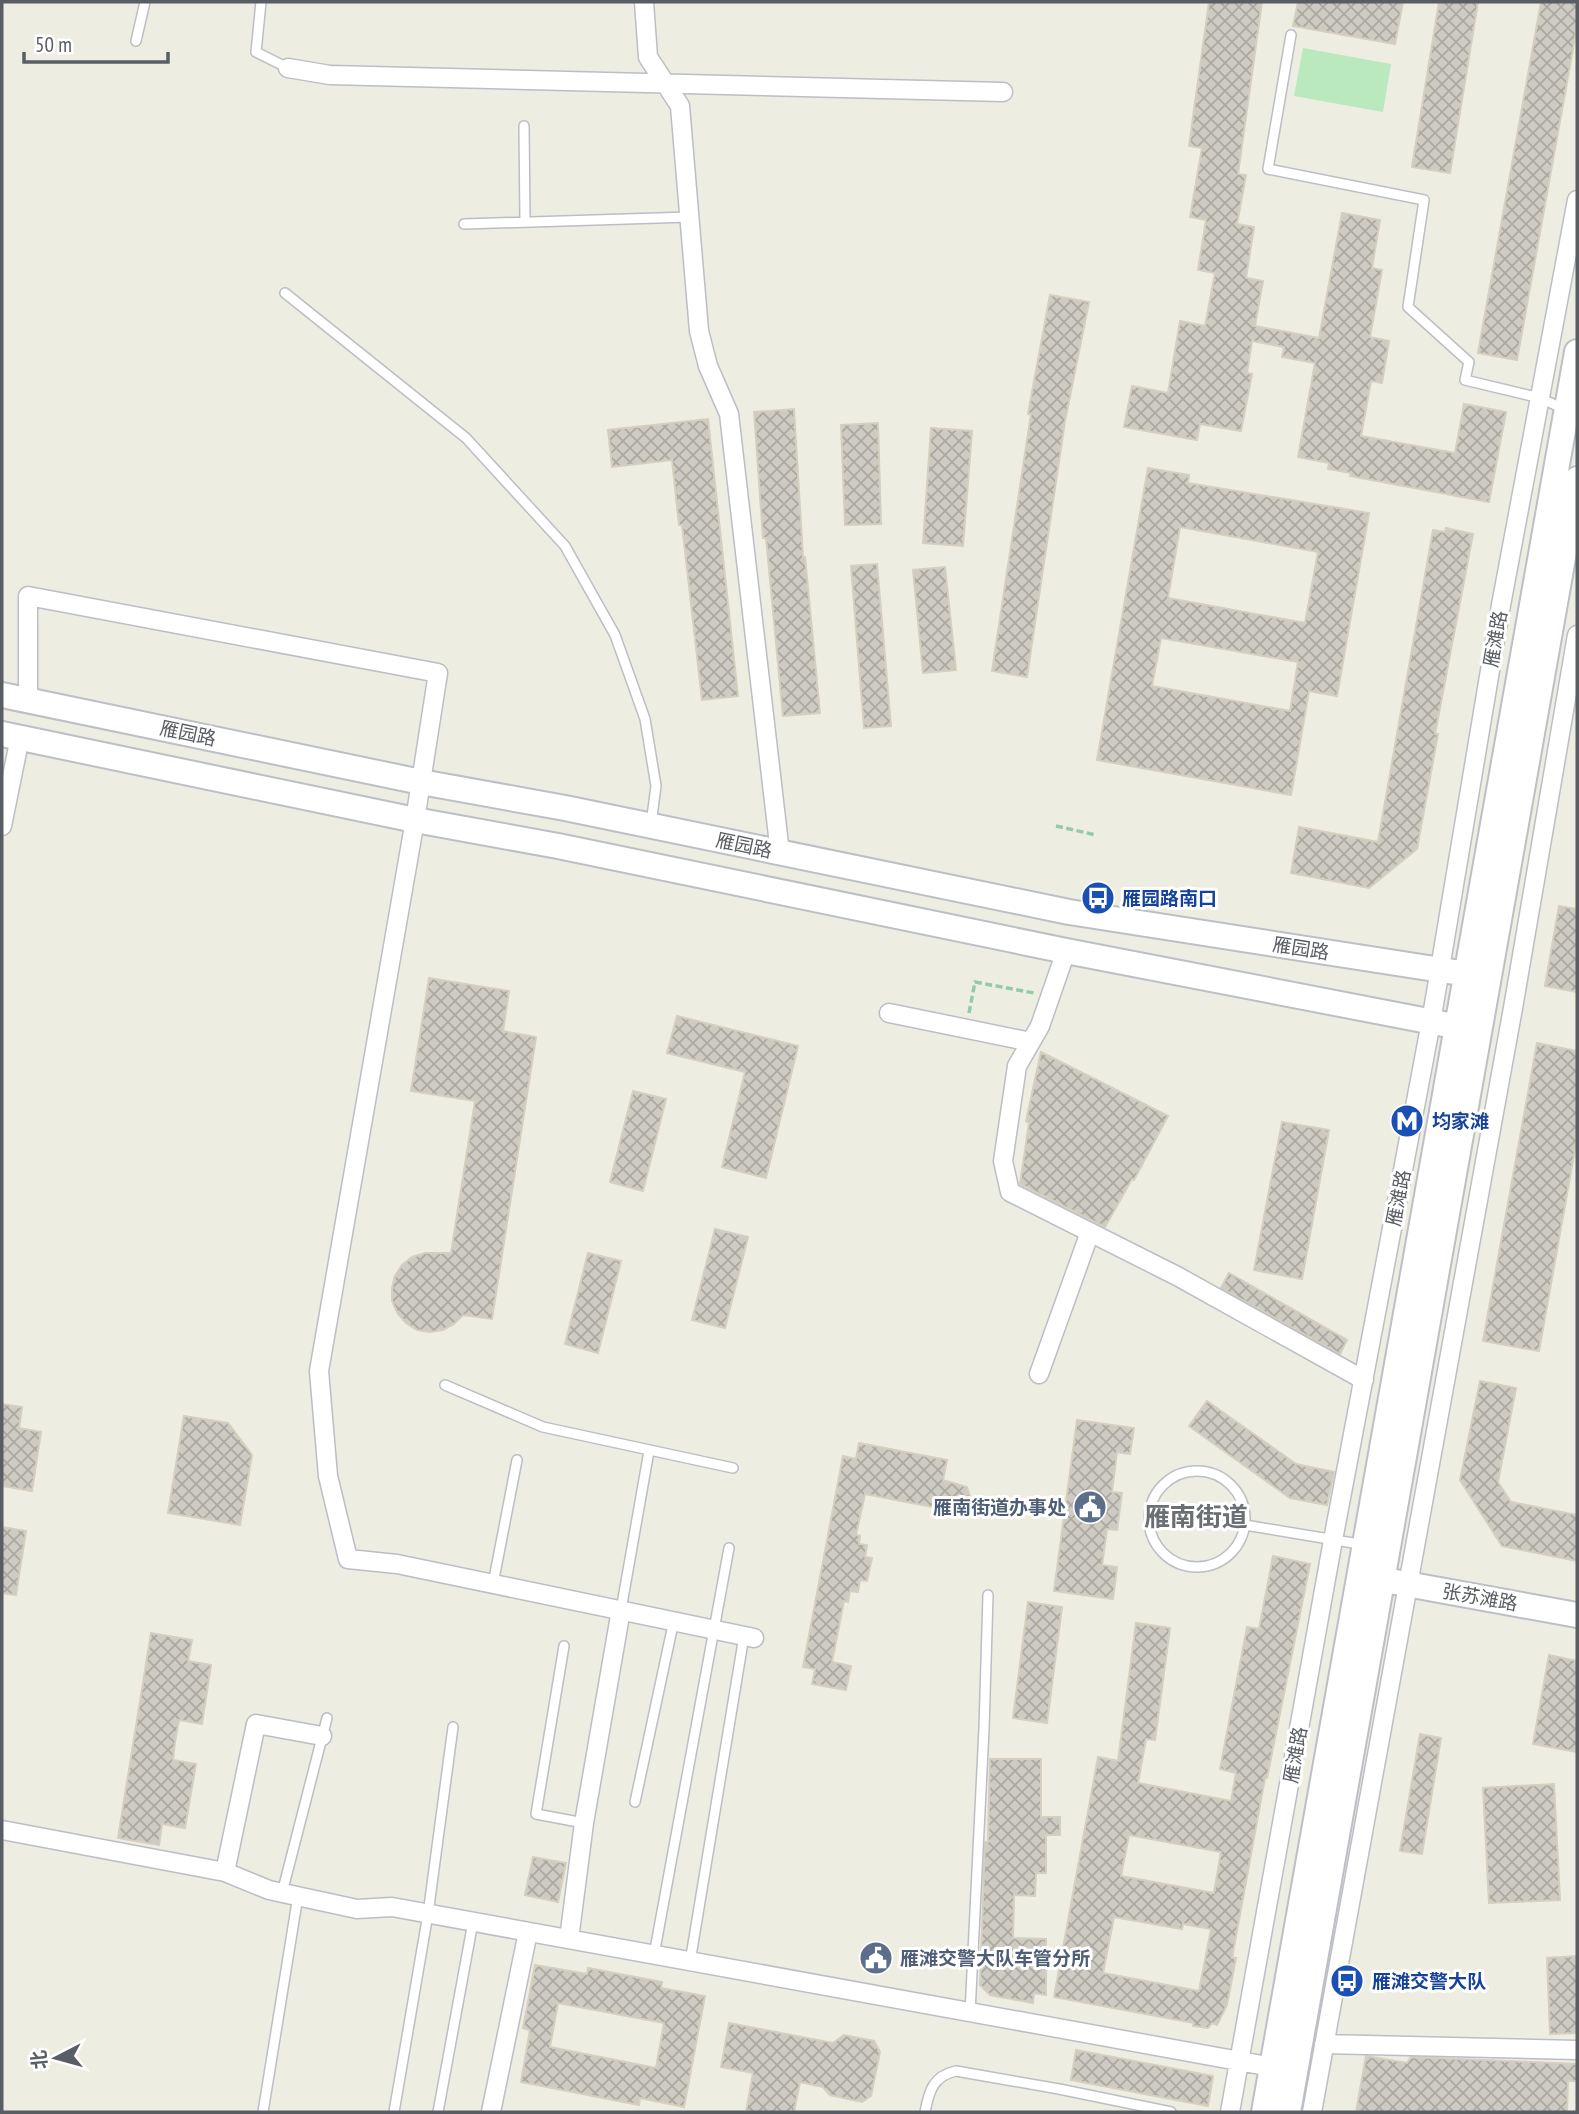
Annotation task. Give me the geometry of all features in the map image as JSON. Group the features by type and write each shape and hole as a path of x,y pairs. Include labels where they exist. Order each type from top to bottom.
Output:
{"main road":[{"name":"雁滩路","path":"1264,2112 1284,2070 1384,1580 1478,977 1572,411 1577,352"},
{"name":"雁滩路","path":"1478,977 1577,479"},
{"name":"雁园路","path":"2,695 1069,912 1478,977"},
{"path":"8,737 28,699"},
{"name":"雁园路","path":"8,737 415,820 558,846 1066,951 1470,1028"},
{"name":"雁滩路","path":"1384,1580 1366,1545 1470,1028"},
{"name":"张苏滩路","path":"1384,1580 1577,1615"},
{"name":"雁滩路","path":"1284,2070 1288,2112"}],"street":[{"path":"644,2 648,57 680,106 699,331 708,366 729,414 779,853"},
{"path":"288,68 330,75 1003,92"},
{"name":"雁滩路","path":"1230,2112 1333,1539 1431,1022 1501,605 1577,200"},
{"path":"28,699 28,596 438,673 415,820 318,1371 328,1476 348,1559 397,1564 749,1637"},
{"name":"雁滩路","path":"1312,2112 1324,2044 1384,1580 1508,1035 1577,635"},
{"path":"2,826 8,737"},
{"path":"1066,951 1040,1026 1017,1066 1003,1161 1010,1192 1177,1276 1364,1380"},
{"path":"889,1013 1031,1042"},
{"path":"1470,1028 1508,1035"},
{"path":"1039,1374 1090,1232"},
{"path":"1329,1572 1384,1580"},
{"path":"569,1939 584,1823 621,1611"},
{"path":"225,1872 256,1724 325,1727"},
{"path":"2,1830 225,1872 269,1890 357,1909 392,1907 428,1913 1284,2070"},
{"path":"491,2112 528,1932"},
{"path":"1324,2044 1577,2050"}],"lane":[{"path":"136,41 145,2"},
{"path":"261,2 256,52 288,68"},
{"path":"1291,35 1268,169 1424,200 1408,307 1469,362 1465,380 1540,398 1572,411"},
{"path":"524,126 526,222"},
{"path":"464,224 689,217"},
{"path":"285,293 466,438 565,546 615,635 645,719 656,786 651,826"},
{"path":"445,1385 543,1427 733,1468"},
{"path":"621,1611 649,1451"},
{"path":"493,1584 517,1460"},
{"path":"1204,1470 1222,1476 1236,1489 1244,1506 1245,1525 1239,1543 1227,1558 1209,1566 1190,1567 1172,1561 1158,1548 1150,1531 1149,1512 1155,1494 1168,1479 1185,1471 1204,1470"},
{"path":"1245,1525 1366,1545"},
{"path":"654,1955 729,1548"},
{"path":"970,2013 988,1595"},
{"path":"635,1802 674,1620"},
{"path":"690,1962 749,1637"},
{"path":"564,1646 536,1814 584,1823"},
{"path":"263,2112 290,1895 325,1727"},
{"path":"394,2112 428,1913 453,1727"},
{"path":"438,2112 473,1922"},
{"path":"925,2112 931,2086 946,2073 956,2071 1171,2112"}],"path":[{"path":"1056,826 1096,835"},
{"path":"966,1028 975,982 1039,994"}],"green space":[{"path":"1303,48 1391,64 1383,112 1294,96"}],"building":[{"path":"1209,2 1262,2 1238,174 1246,175 1237,224 1254,227 1246,278 1263,281 1255,326 1319,338 1342,213 1380,220 1372,268 1382,270 1370,337 1389,341 1382,383 1371,381 1361,436 1455,453 1464,404 1506,412 1489,502 1350,476 1351,473 1328,469 1329,463 1298,457 1315,363 1282,357 1284,347 1252,341 1247,373 1252,374 1241,431 1200,424 1197,440 1124,427 1132,386 1168,393 1180,321 1205,326 1215,273 1198,270 1206,220 1190,217 1202,148 1189,146"},
{"path":"1298,2 1403,2 1395,44 1293,26"},
{"path":"1439,2 1478,2 1450,173 1412,167"},
{"path":"1541,2 1577,2 1577,27 1517,360 1478,353"},
{"path":"1050,295 1089,302 1065,421 1027,677 992,671 1031,414 1028,414"},
{"path":"794,409 803,557 820,713 783,716 766,538 763,538 754,412"},
{"path":"708,419 738,696 702,700 672,460 612,467 608,430"},
{"path":"878,423 881,524 845,525 841,425"},
{"path":"931,428 972,431 963,546 923,543"},
{"path":"1148,468 1189,475 1188,483 1369,513 1337,696 1309,691 1291,795 1097,760","holes":["1180,527 1318,552 1305,623 1168,598","1161,638 1298,662 1290,711 1152,686"]},
{"path":"1446,528 1473,534 1435,734 1438,734 1417,849 1369,888 1291,873 1299,827 1378,842 1433,530 1445,532"},
{"path":"877,564 891,726 864,728 851,566"},
{"path":"945,567 956,670 923,673 913,570"},
{"path":"1559,906 1577,909 1577,992 1545,986"},
{"path":"429,978 509,991 503,1031 536,1037 492,1319 463,1315 443,1330 430,1332 417,1330 398,1314 392,1301 392,1288 402,1265 412,1257 425,1253 451,1253 475,1101 411,1091"},
{"path":"677,1016 798,1046 766,1178 722,1167 745,1072 667,1053"},
{"path":"1537,1043 1577,1051 1577,1138 1539,1351 1483,1341"},
{"path":"1041,1052 1168,1116 1105,1227 1020,1184 1029,1123 1026,1121"},
{"path":"633,1091 666,1099 643,1191 610,1182"},
{"path":"1282,1122 1329,1130 1302,1279 1254,1270"},
{"path":"715,1229 748,1237 725,1328 692,1320"},
{"path":"588,1253 621,1261 598,1353 565,1344"},
{"path":"1229,1273 1347,1340 1340,1354 1221,1288"},
{"path":"1480,1381 1516,1388 1498,1482 1511,1502 1577,1515 1577,1561 1502,1546 1460,1480"},
{"path":"1207,1401 1296,1464 1334,1472 1327,1505 1290,1498 1189,1426"},
{"path":"2,1404 22,1407 19,1428 41,1432 32,1491 2,1486"},
{"path":"184,1416 228,1423 252,1455 240,1525 168,1513"},
{"path":"1077,1420 1134,1428 1130,1454 1117,1452 1112,1492 1122,1493 1117,1530 1107,1529 1102,1565 1117,1567 1113,1599 1054,1591"},
{"path":"859,1443 947,1460 943,1480 967,1487 971,1500 967,1508 958,1512 865,1494 856,1535 860,1536 859,1544 867,1545 865,1557 872,1558 867,1581 860,1580 858,1592 850,1591 848,1602 844,1601 832,1662 851,1666 846,1690 812,1684 815,1669 803,1667 843,1456 856,1459"},
{"path":"2,1527 26,1531 16,1595 2,1593"},
{"path":"1273,1556 1310,1564 1265,1778 1232,1958 1236,1958 1227,2005 1217,2025 1212,2023 1208,2028 1193,2026 1194,2023 1054,1997 1098,1757 1118,1761 1136,1623 1170,1628 1155,1740 1146,1739 1138,1783 1231,1801 1236,1773 1220,1769 1247,1627 1259,1629","holes":["1129,1835 1221,1852 1214,1893 1121,1876","1114,1917 1182,1929 1183,1924 1211,1929 1199,1991 1103,1973"]},
{"path":"1028,1602 1062,1607 1047,1723 1013,1718"},
{"path":"151,1633 192,1640 188,1661 211,1665 202,1724 179,1720 175,1742 173,1760 196,1764 185,1828 162,1824 159,1845 118,1838"},
{"path":"1549,1655 1577,1661 1577,1752 1533,1744"},
{"path":"1420,1734 1441,1738 1422,1854 1400,1851"},
{"path":"990,1759 1041,1759 1041,1817 1060,1817 1060,1835 1046,1835 1046,1873 1036,1873 1035,1896 1014,1895 1013,1938 1046,1939 1046,1995 1034,1993 1033,2003 990,1995 980,1985"},
{"path":"1554,1784 1560,1900 1489,1903 1483,1788"},
{"path":"533,1857 566,1863 558,1902 525,1895"},
{"path":"1577,1956 1577,2033 1550,2034 1547,1958"},
{"path":"535,1965 587,1974 588,1968 662,1982 661,1988 705,1996 684,2107 640,2098 639,2105 521,2082 530,2030 523,2028","holes":["558,2003 664,2023 656,2068 550,2047"]},
{"path":"729,2023 833,2043 844,2035 874,2041 880,2052 871,2096 862,2102 830,2095 823,2087 800,2082 794,2112 746,2112 753,2073 721,2067"},
{"path":"1076,2050 1213,2076 1208,2106 1071,2080"},
{"path":"1366,2056 1407,2063 1411,2057 1577,2064 1577,2081 1568,2081 1567,2112 1356,2112"}],"place":[{"name":"雁园路南口","path":"1098,898"},
{"name":"均家滩","path":"1407,1121"},
{"name":"雁南街道办事处","path":"1090,1507"},
{"name":"雁滩交警大队车管分所","path":"876,1958"},
{"name":"雁滩交警大队","path":"1347,1981"}],"district":[{"name":"雁南街道","path":"1196,1517"}]}
